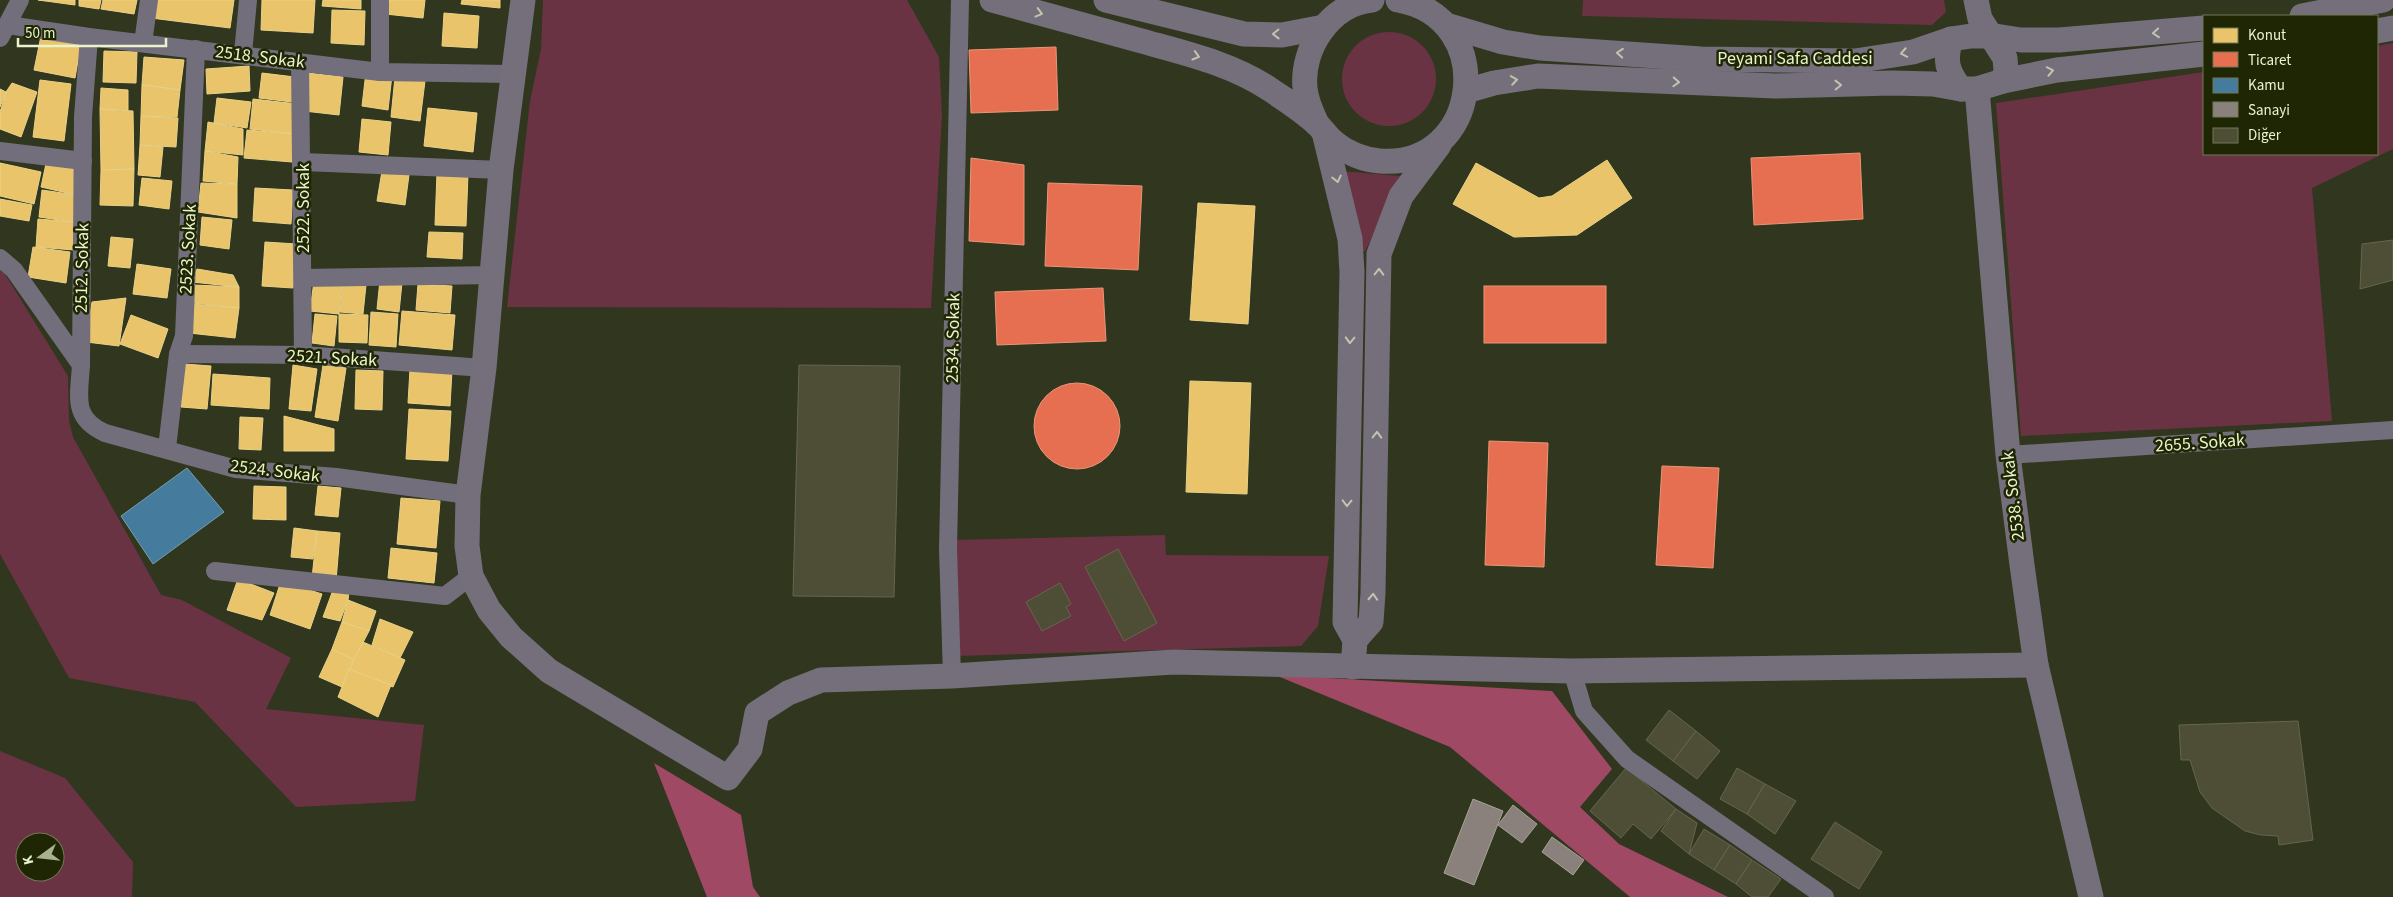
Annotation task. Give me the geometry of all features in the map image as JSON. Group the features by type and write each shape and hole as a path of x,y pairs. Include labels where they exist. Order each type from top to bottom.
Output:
{"street":[{"path":"4,32 20,0"},
{"path":"142,42 149,0"},
{"path":"243,54 248,0"},
{"path":"380,0 380,72"},
{"path":"523,0 501,170 484,368 468,495 467,546 471,576 489,610 511,638 549,671 728,778 750,749 758,713 788,693 821,680 952,676 1174,662 1572,671 2036,665"},
{"name":"2534. Sokak","path":"952,676 948,549 960,0"},
{"path":"992,0 1224,64 1269,89 1321,128 1350,239 1352,272 1345,622 1355,640 1353,667"},
{"path":"1106,0 1244,34 1282,35 1324,28"},
{"path":"1372,0 1348,4 1324,28 1310,50 1305,69 1305,88 1309,107 1321,128 1334,143 1355,156 1380,161 1404,160 1427,150 1446,135"},
{"name":"Peyami Safa Caddesi","path":"1398,0 1410,2 1503,42 1540,48 1701,59 1855,61 1912,52 1956,38 1988,36 2021,40 2059,40 2203,28"},
{"path":"1963,0 1956,38 1947,51 1948,70 1969,89"},
{"path":"1976,0 1980,19 1988,36 1997,43 2005,58 2006,71 2003,81"},
{"path":"2307,15 2383,0"},
{"path":"1355,640 1371,622 1373,593 1379,254 1401,196 1456,122 1466,90 1467,73 1463,56 1456,40 1434,13"},
{"path":"2378,31 2393,28"},
{"name":"2518. Sokak","path":"4,32 89,36 380,72 513,74"},
{"name":"2512. Sokak","path":"81,365 83,161 89,36"},
{"name":"2523. Sokak","path":"167,448 178,354 184,336 196,49"},
{"name":"Peyami Safa Caddesi","path":"1466,90 1494,83 1538,76 1775,86 1933,84 1969,89 2057,70 2203,54"},
{"name":"2522. Sokak","path":"300,62 303,162 303,355"},
{"name":"2538. Sokak","path":"1969,89 2008,455 2036,665 2092,897"},
{"path":"0,150 83,161"},
{"path":"303,162 501,170"},
{"name":"2512. Sokak","path":"0,258 14,270 81,365"},
{"path":"303,278 492,275"},
{"name":"2521. Sokak","path":"178,354 303,355 484,368"},
{"name":"2524. Sokak","path":"81,365 78,402 84,419 92,427 105,433 167,448 236,469 336,477 468,495"},
{"name":"2655. Sokak","path":"2008,455 2393,430"},
{"path":"215,571 446,596 471,576"},
{"path":"1572,671 1584,712 1627,759 1825,897"}],"shaded area":[{"path":"543,0 907,0 939,57 942,114 931,308 507,307 530,101 541,49"},
{"path":"1583,0 1944,0 1946,12 1932,25 1582,16"},
{"path":"1389,32 1407,36 1422,46 1432,61 1436,79 1432,97 1422,112 1407,122 1389,126 1371,122 1356,112 1346,97 1342,79 1346,61 1356,46 1371,36"},
{"path":"2393,43 2393,149 2312,188 2332,421 2021,436 1996,103 2203,72 2203,155 2378,155 2378,46"},
{"path":"1340,171 1400,176 1401,184 1365,251 1360,251"},
{"path":"0,266 68,376 69,421 73,437 161,595 182,600 291,658 266,709 424,725 415,801 296,807 195,702 69,678 0,554"},
{"path":"1165,535 1166,555 1329,556 1318,626 1301,646 955,656 951,540"},
{"path":"1275,675 1552,691 1612,769 1580,807 1619,844 1728,897 1630,897 1450,747"},
{"path":"0,751 65,778 133,862 132,897 0,897"},
{"path":"654,763 741,815 753,887 760,897 707,897"}],"building: Konut":[{"path":"38,0 75,0 75,5"},
{"path":"79,0 101,0 99,9 79,6"},
{"path":"103,0 137,0 134,14 101,9"},
{"path":"154,0 234,0 230,28 151,18"},
{"path":"262,0 315,0 313,33 261,30"},
{"path":"323,0 361,0 361,9 322,6"},
{"path":"387,0 425,0 423,18 385,14"},
{"path":"462,0 500,0 500,8 461,4"},
{"path":"332,10 365,11 364,45 331,43"},
{"path":"444,13 479,16 477,48 442,46"},
{"path":"41,36 81,44 75,78 34,70"},
{"path":"104,51 137,52 136,83 103,82"},
{"path":"144,57 184,60 180,90 142,85"},
{"path":"249,66 250,91 207,94 206,69"},
{"path":"366,72 392,75 388,110 362,106"},
{"path":"262,73 295,77 292,102 259,98"},
{"path":"308,73 343,77 339,115 304,111"},
{"path":"395,77 425,81 420,121 391,117"},
{"path":"40,80 71,84 64,141 33,137"},
{"path":"12,83 37,92 21,137 0,129 0,112 6,92"},
{"path":"142,85 180,90 177,117 141,116"},
{"path":"101,88 128,90 128,110 100,109"},
{"path":"0,89 6,92 0,107"},
{"path":"217,98 251,102 247,128 214,123"},
{"path":"253,99 298,104 295,134 250,129"},
{"path":"428,108 477,113 473,152 424,146"},
{"path":"100,109 133,111 134,169 101,170"},
{"path":"141,116 178,118 176,147 140,145"},
{"path":"362,119 391,122 388,155 359,152"},
{"path":"208,122 243,129 243,155 205,151"},
{"path":"247,130 295,134 292,162 244,158"},
{"path":"140,145 163,147 160,177 138,175"},
{"path":"205,151 238,157 237,184 203,181"},
{"path":"47,159 82,168 76,195 41,187"},
{"path":"1607,160 1632,198 1577,235 1514,237 1453,204 1476,163 1539,198 1552,196"},
{"path":"0,163 41,172 34,204 0,196"},
{"path":"134,169 133,206 100,205 101,170"},
{"path":"382,171 409,175 405,205 377,201"},
{"path":"437,173 468,174 466,226 435,225"},
{"path":"142,178 172,181 169,209 139,205"},
{"path":"201,183 237,184 237,218 198,212"},
{"path":"255,188 293,190 291,224 253,221"},
{"path":"42,190 76,195 73,222 39,217"},
{"path":"0,199 32,205 29,221 0,216"},
{"path":"1198,203 1255,206 1248,324 1190,320"},
{"path":"202,217 232,220 229,249 200,245"},
{"path":"38,219 76,222 74,250 36,247"},
{"path":"429,232 463,233 462,259 427,257"},
{"path":"111,237 133,239 130,268 108,266"},
{"path":"265,242 297,244 293,288 262,286"},
{"path":"33,247 70,252 66,283 28,277"},
{"path":"137,264 171,269 167,298 133,294"},
{"path":"197,269 233,275 239,287 192,282"},
{"path":"380,280 402,283 399,312 377,309"},
{"path":"314,281 342,284 339,314 310,311"},
{"path":"343,282 366,285 363,314 340,312"},
{"path":"418,284 452,286 450,313 416,310"},
{"path":"194,285 239,287 239,308 193,303"},
{"path":"126,298 119,346 86,342 92,302"},
{"path":"192,304 239,308 235,338 189,333"},
{"path":"402,311 455,315 452,350 399,345"},
{"path":"371,312 398,314 396,347 369,345"},
{"path":"315,314 337,316 334,346 312,343"},
{"path":"339,314 368,315 367,343 339,342"},
{"path":"131,315 168,329 158,358 120,344"},
{"path":"185,364 211,366 207,409 181,407"},
{"path":"293,365 317,369 311,411 289,409"},
{"path":"323,365 346,368 338,421 315,417"},
{"path":"410,369 452,371 450,406 408,403"},
{"path":"356,370 383,371 382,410 355,409"},
{"path":"213,374 270,378 269,409 211,405"},
{"path":"1190,381 1251,383 1247,494 1186,492"},
{"path":"409,409 451,411 448,461 406,459"},
{"path":"284,416 334,429 334,451 284,451"},
{"path":"240,417 263,418 261,450 239,449"},
{"path":"254,486 286,487 286,520 253,519"},
{"path":"318,486 341,488 338,517 315,515"},
{"path":"401,498 440,501 436,548 397,544"},
{"path":"294,528 317,531 313,559 291,557"},
{"path":"317,531 340,533 336,581 312,578"},
{"path":"391,548 437,553 434,583 388,578"},
{"path":"238,579 274,593 262,620 227,610"},
{"path":"281,581 322,594 310,629 270,615"},
{"path":"333,590 349,592 340,621 323,617"},
{"path":"348,600 376,611 369,631 342,622"},
{"path":"380,619 413,632 400,658 372,645"},
{"path":"342,622 369,631 354,660 332,649"},
{"path":"363,642 405,660 393,687 349,669"},
{"path":"332,649 354,660 342,687 319,677"},
{"path":"349,669 391,685 378,717 338,697"}],"building: Ticaret":[{"path":"1056,47 1058,110 971,113 969,50"},
{"path":"1860,153 1863,219 1754,225 1751,158"},
{"path":"971,158 1024,165 1024,245 969,241"},
{"path":"1048,183 1142,186 1138,270 1045,266"},
{"path":"1484,286 1606,286 1606,343 1484,343"},
{"path":"1103,288 1106,341 997,345 995,292"},
{"path":"1077,383 1093,386 1101,390 1113,402 1117,410 1120,426 1117,442 1113,450 1101,462 1093,466 1077,469 1061,466 1053,462 1041,450 1037,442 1034,426 1037,410 1041,402 1053,390 1061,386"},
{"path":"1489,441 1548,443 1544,567 1485,565"},
{"path":"1662,466 1719,468 1713,568 1656,565"}],"building: Kamu":[{"path":"187,468 224,512 153,564 121,516"}],"building: Sanayi":[{"path":"1473,799 1503,811 1474,885 1444,873"},
{"path":"1513,805 1537,824 1522,843 1498,825"},
{"path":"1552,837 1584,860 1573,875 1542,852"}],"building: Diğer":[{"path":"2393,240 2393,280 2360,289 2362,244"},
{"path":"799,365 900,366 894,597 793,596"},
{"path":"1118,549 1157,623 1124,641 1085,567"},
{"path":"1060,583 1071,604 1066,607 1071,616 1042,631 1026,602"},
{"path":"1669,710 1696,731 1673,761 1646,740"},
{"path":"2298,721 2313,840 2279,845 2278,836 2261,835 2245,831 2212,808 2200,792 2190,760 2181,760 2179,725"},
{"path":"1696,731 1720,751 1697,779 1673,761"},
{"path":"1626,768 1676,809 1651,839 1633,824 1621,838 1590,811"},
{"path":"1737,768 1765,784 1747,814 1720,799"},
{"path":"1765,784 1796,801 1775,834 1747,814"},
{"path":"1676,809 1697,823 1689,854 1661,831"},
{"path":"1835,822 1882,852 1859,889 1811,859"},
{"path":"1704,829 1730,845 1714,870 1689,854"},
{"path":"1730,845 1752,860 1736,884 1714,870"},
{"path":"1752,860 1781,879 1768,897 1752,897 1736,884"}]}
